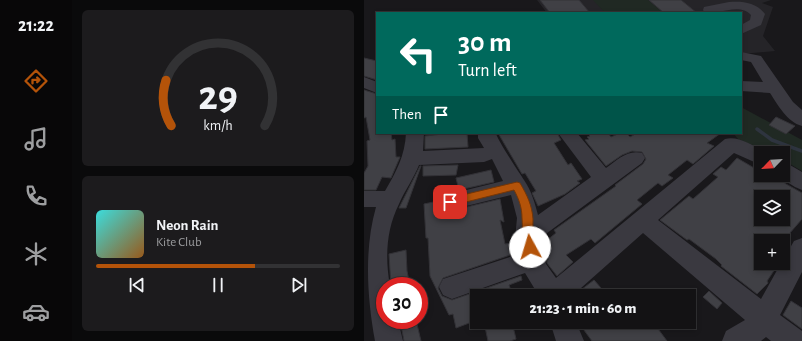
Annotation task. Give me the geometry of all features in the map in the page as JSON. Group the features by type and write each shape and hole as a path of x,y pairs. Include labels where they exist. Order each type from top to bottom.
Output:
{"street":[{"path":"712,12 709,10 734,5 744,4 750,6 758,14 756,22 742,29"},
{"path":"742,56 756,59 787,106 802,120"},
{"path":"364,82 376,88"},
{"path":"742,86 776,88"},
{"path":"389,341 376,273 375,246 379,224 389,199 414,158 416,134"},
{"path":"487,134 487,138 497,150 524,200 528,218 527,239 535,268 548,289"},
{"path":"568,134 604,179"},
{"path":"561,289 732,144 754,155"},
{"path":"414,158 484,155 497,150"},
{"path":"528,234 634,158"},
{"path":"790,174 802,182"},
{"path":"450,202 517,186"},
{"path":"364,199 389,199"},
{"path":"642,220 792,341"},
{"path":"736,341 755,329 764,319 802,248"},
{"path":"452,288 534,260"},
{"path":"566,329 570,341"}],"shaded area":[{"path":"537,0 771,0 762,3 773,7 763,36 775,51 742,54 742,12 546,12"},
{"path":"593,0 648,0 661,11 657,12 604,12"},
{"path":"742,108 802,140 802,171 790,164 790,146 754,146 738,139 734,134 742,134"}],"building":[{"path":"540,0 579,0 589,12 549,12"},
{"path":"649,0 681,0 696,12 663,12"},
{"path":"364,58 376,61 376,80 364,76"},
{"path":"364,90 376,94 376,134 391,134 392,140 395,139 396,157 400,157 391,178 382,177 376,190 364,190 364,173 368,166 367,141 370,140 366,117 364,118"},
{"path":"776,117 795,126 786,134 769,125"},
{"path":"467,134 468,147 425,149 425,136"},
{"path":"499,134 558,134 561,140 554,143 568,165 571,163 582,179 577,181 580,183 565,194 538,206 532,193 536,191 525,173 522,174"},
{"path":"588,134 609,134 611,137 618,134 627,134 630,137 635,134 720,134 707,143 714,146 693,164 687,160 668,175 673,178 662,186 658,183 637,200 642,204 595,243 591,239 566,255 573,262 557,276 547,263 549,259 545,255 542,244 556,233 554,230 616,186 615,185 643,164 646,159 642,152 632,151 622,155 606,166 585,140 589,139 587,137 590,136"},
{"path":"737,158 754,168 754,182 784,182 802,193 802,219 789,234 754,234 754,270 774,270 767,281 768,283 757,294 721,266 722,265 716,259 660,220 689,196 693,199 718,177 713,174 721,167 726,170"},
{"path":"458,165 456,175 423,176 423,166"},
{"path":"420,166 406,208 399,208"},
{"path":"491,170 494,182 459,190 456,178"},
{"path":"500,199 504,222 500,220 505,244 512,243 516,253 443,278 438,288 442,296 452,300 470,294 470,323 456,328 453,314 449,315 430,276 424,204 438,201 442,209 450,211"},
{"path":"406,250 408,277 390,277 389,254"},
{"path":"521,276 522,280 509,285 510,289 484,289"},
{"path":"594,280 602,289 582,289"},
{"path":"709,291 722,303 717,309 703,297"},
{"path":"791,301 802,308 802,329 783,315"},
{"path":"402,329 418,329 421,341 404,341"},
{"path":"485,329 514,329 516,339 510,341 488,341"},
{"path":"583,329 658,329 667,341 592,341"}],"waterway":[{"path":"757,129 772,140 802,151"}],"route":[{"path":"450,202 517,186 524,200 528,218 527,239 530,247"}]}
